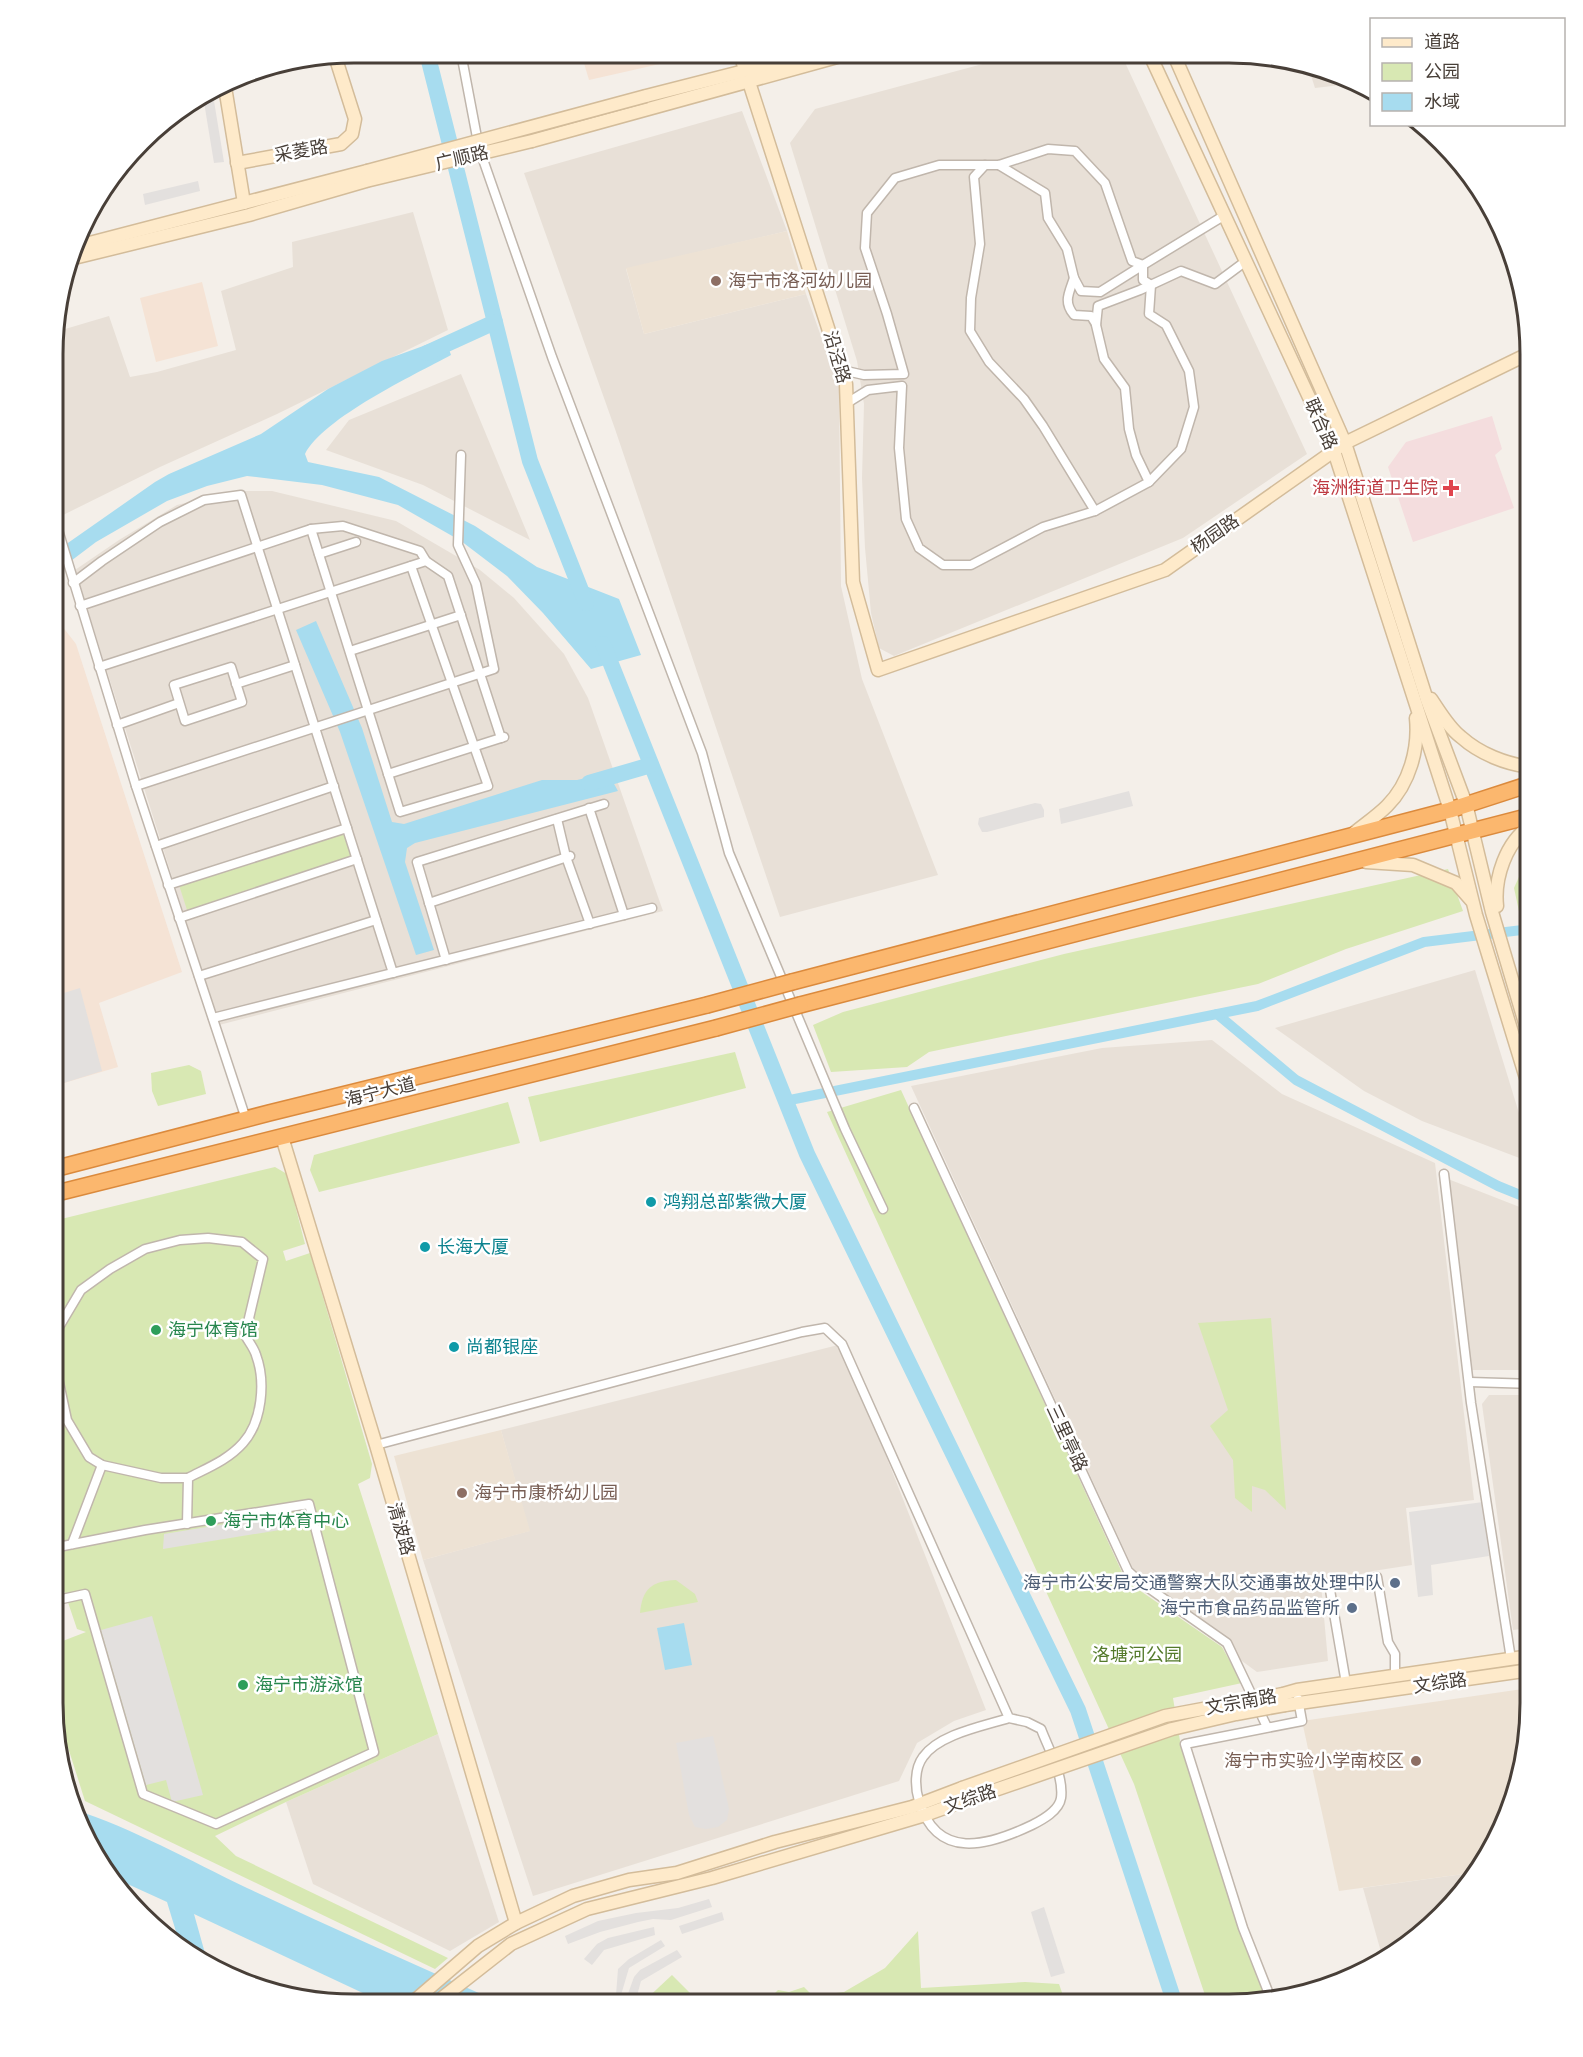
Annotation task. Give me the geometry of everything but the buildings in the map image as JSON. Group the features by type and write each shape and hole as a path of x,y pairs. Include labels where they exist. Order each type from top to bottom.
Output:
{"highway":[{"name":"海宁大道","path":"63,1167 707,1005 1450,810 1520,787"},
{"name":"海宁大道","path":"63,1192 716,1028 1520,819"}],"main road":[{"name":"沿泾路","path":"743,63 846,384 853,582 878,670"},
{"name":"广顺路","path":"84,244 244,203 532,141 785,63"},
{"name":"广顺路","path":"80,257 249,216 367,176 646,96 807,63"},
{"name":"联合路","path":"1154,63 1334,451 1417,689 1476,915 1520,1058"},
{"path":"1178,63 1345,443 1417,689 1466,804 1520,1005"},
{"name":"采菱路","path":"237,163 341,144 352,134 355,119 338,64"},
{"path":"226,93 244,203"},
{"name":"杨园路","path":"878,670 1165,570 1345,443 1520,358"},
{"path":"1417,689 1460,737 1483,752 1520,765"},
{"path":"1353,834 1389,804 1404,781 1416,753 1417,689"},
{"path":"1495,912 1496,890 1503,862 1520,834"},
{"path":"1355,861 1413,865 1456,883 1473,902"},
{"name":"清波路","path":"282,1137 376,1445 516,1923"},
{"name":"文宗南路","path":"922,1809 1165,1716 1284,1700 1346,1683 1520,1658"},
{"name":"文综路","path":"1298,1696 1520,1671"},
{"path":"422,1994 478,1946 516,1923 573,1896 629,1880 677,1873 775,1842 922,1809"},
{"name":"文综路","path":"447,1994 511,1944 587,1909 712,1878 922,1809"}],"street":[{"path":"463,63 479,148 552,357 702,753 729,853 837,1111 883,1209"},
{"path":"842,370 864,375 904,374 865,248 867,213 895,178 939,165 999,165 1048,149 1075,152 1105,183 1132,261 1143,265"},
{"path":"985,165 974,177 980,244 971,298 970,331 988,362 1024,399 1043,426 1095,511"},
{"path":"999,165 1045,194 1048,218 1067,249 1074,278 1080,291 1100,292 1225,215"},
{"path":"1096,325 1098,306 1180,271 1215,284 1246,261"},
{"path":"1143,265 1143,280 1151,285"},
{"path":"1074,278 1067,294 1068,307 1074,315 1091,316 1096,325 1104,359 1125,388 1129,429 1136,455 1149,482"},
{"path":"847,403 868,390 902,386 899,447 906,519 919,549 943,564 971,565 1043,527 1095,511 1149,482 1181,449 1194,407 1189,371 1166,325 1149,314 1151,285"},
{"path":"135,786 494,669 476,584 458,545 461,455"},
{"path":"72,580 160,522 204,500 241,495 295,665 319,726 334,786 393,973"},
{"path":"80,606 311,529 343,526 420,551 426,561 448,576 503,737 388,774"},
{"path":"311,529 400,812 488,786 411,566"},
{"path":"319,554 356,542"},
{"path":"63,549 135,786 246,1119"},
{"path":"99,668 426,561"},
{"path":"350,651 461,615"},
{"path":"236,684 295,665"},
{"path":"231,667 242,702 185,721 179,703 174,686 231,667"},
{"path":"117,725 179,703"},
{"path":"156,846 334,786"},
{"path":"447,960 417,862 604,804"},
{"path":"590,808 624,915"},
{"path":"556,819 590,924"},
{"path":"168,885 347,828"},
{"path":"429,903 568,857"},
{"path":"179,918 357,859"},
{"path":"213,1018 652,908"},
{"path":"199,976 376,920"},
{"name":"三里亭路","path":"914,1108 1128,1571 1140,1582 1227,1643 1267,1727"},
{"path":"1444,1174 1470,1382 1511,1659"},
{"path":"63,1320 81,1290 110,1269 145,1249 180,1240 208,1238 242,1242 263,1259 245,1335 256,1355 261,1385 256,1421 243,1443 220,1462 188,1478 160,1478 102,1465 89,1457 67,1420 63,1401"},
{"path":"376,1445 802,1332 825,1328 842,1344 1009,1718"},
{"path":"1470,1382 1520,1384"},
{"path":"72,1544 102,1465"},
{"path":"187,1524 188,1478"},
{"path":"63,1546 309,1504 375,1752 216,1824 143,1794 85,1594 63,1599"},
{"path":"1377,1577 1388,1642 1395,1654 1395,1676"},
{"path":"1330,1590 1346,1683"},
{"path":"1268,1992 1243,1928 1185,1744 1302,1721 1298,1696"},
{"path":"1009,1718 1027,1722 1041,1729 1062,1784 1060,1802 1046,1818 1022,1830 988,1842 955,1843 938,1835 922,1809 916,1789 916,1776 922,1757 937,1744 957,1734 1009,1718"}],"shaded area":[{"path":"584,63 664,63 589,80"},
{"path":"986,63 1125,63 1307,454 1183,538 894,656 879,648 871,613 865,548 862,478 864,404 857,361 790,143 815,109"},
{"path":"1311,75 1340,85 1315,88"},
{"path":"214,101 224,162 214,163 204,105"},
{"path":"742,111 787,231 626,269 644,334 806,294 839,387 841,586 862,679 938,875 780,917 615,429 524,173"},
{"path":"198,181 200,191 145,205 143,194"},
{"path":"413,212 448,330 63,515 64,329 109,316 130,377 157,372 236,350 221,291 293,267 292,242"},
{"name":"海宁市洛河幼儿园","path":"787,231 806,294 644,334 626,268"},
{"path":"202,282 218,346 156,362 140,298"},
{"path":"461,374 530,540 423,485 326,450 349,420"},
{"name":"海洲街道卫生院","path":"1492,416 1502,449 1495,455 1514,508 1413,542 1388,467 1406,442"},
{"path":"234,491 272,491 396,521 480,570 514,598 564,654 588,698 663,911 219,1025 75,570 177,505"},
{"path":"63,627 76,644 182,972 99,1003 118,1067 63,1083"},
{"path":"1129,791 1133,806 1061,824 1059,809"},
{"path":"1035,803 1041,804 1044,817 987,832 982,832 978,824 979,818"},
{"path":"1475,970 1520,1116 1520,1158 1422,1121 1364,1091 1275,1028"},
{"path":"80,988 102,1071 63,1083 63,993"},
{"path":"1212,1040 1282,1094 1435,1163 1474,1500 1406,1508 1412,1565 1373,1571 1321,1584 1328,1661 1257,1672 1142,1588 911,1086 1102,1048"},
{"path":"1448,1179 1520,1207 1520,1370 1471,1370"},
{"path":"842,1344 986,1710 954,1721 917,1743 899,1781 533,1896 423,1560 529,1531 501,1430"},
{"path":"1489,1395 1520,1395 1520,1629 1513,1630 1482,1404"},
{"name":"海宁市康桥幼儿园","path":"501,1430 530,1531 423,1560 394,1456"},
{"path":"1483,1502 1489,1556 1431,1565 1433,1595 1418,1597 1409,1512"},
{"path":"305,1511 304,1526 163,1549 164,1534"},
{"path":"152,1616 203,1795 172,1802 166,1780 146,1785 101,1630"},
{"name":"海宁市实验小学南校区","path":"1520,1689 1518,1741 1505,1796 1490,1831 1464,1874 1339,1891 1302,1721"},
{"path":"438,1734 499,1922 450,1951 313,1884 286,1802"},
{"path":"713,1736 729,1809 727,1820 718,1827 706,1829 695,1827 689,1815 676,1743"},
{"path":"1464,1874 1448,1895 1421,1922 1381,1951 1363,1888"},
{"path":"709,1899 712,1907 671,1920 653,1919 638,1922 600,1932 568,1944 565,1936 598,1921 636,1913 678,1908"},
{"path":"1044,1907 1065,1973 1051,1977 1031,1912"},
{"path":"722,1912 724,1920 682,1934 679,1926"},
{"path":"654,1927 655,1935 604,1950 592,1965 584,1959 597,1944 608,1938"},
{"path":"661,1940 665,1946 629,1968 621,1994 616,1994 618,1969 629,1959"},
{"path":"677,1950 682,1957 641,1981 637,1994 628,1994 634,1977 640,1970"}],"green space":[{"path":"344,832 351,857 187,910 179,885"},
{"path":"1448,869 1463,911 1346,949 1258,984 929,1052 907,1067 831,1072 813,1025 843,1012 1064,954"},
{"path":"1520,874 1520,916 1514,888"},
{"path":"735,1052 746,1088 540,1142 528,1097"},
{"path":"189,1065 201,1071 206,1094 158,1106 152,1091 151,1073"},
{"name":"洛塘河公园","path":"901,1090 1126,1581 1222,1647 1242,1683 1173,1698 1181,1747 1264,1992 1205,1994 1134,1784 827,1112"},
{"path":"508,1102 520,1143 319,1192 310,1170 314,1155"},
{"name":"海宁市体育中心","path":"275,1167 287,1174 305,1244 283,1251 286,1261 310,1253 372,1464 370,1478 358,1484 438,1734 215,1836 236,1856 448,1958 435,1969 85,1801 65,1737 63,1703 63,1641 86,1632 77,1629 63,1588 63,1219"},
{"path":"1271,1318 1286,1510 1265,1490 1252,1486 1252,1512 1235,1498 1233,1460 1210,1426 1228,1410 1198,1323"},
{"path":"676,1580 695,1594 698,1602 640,1613 643,1597 650,1588 661,1582"},
{"path":"918,1931 921,1988 1025,1982 1059,1984 1062,1994 828,1994 844,1992 885,1968"},
{"path":"672,1975 691,1994 652,1994"},
{"path":"804,1987 811,1994 774,1994 778,1990 789,1992"}],"water":[{"path":"445,338 451,355 371,398 330,426 315,440 305,454 308,462 379,477 475,526 537,567 619,599 641,655 591,669 543,613 507,576 461,541 398,505 322,485 247,476 207,486 167,501 96,542 63,567 63,546 155,482 261,434 328,389 382,361"},
{"path":"316,621 362,728 392,822 404,824 542,780 577,780 608,773 618,791 415,843 407,848 405,862 434,950 416,955 340,732 296,630"},
{"path":"684,1623 692,1665 665,1670 657,1628"},
{"path":"85,1813 140,1835 278,1903 481,1994 365,1994 194,1914 205,1952 177,1934 167,1902 125,1883 102,1848"}],"waterway":[{"path":"430,63 530,461 586,603"},
{"path":"427,353 495,322"},
{"path":"603,644 807,1154 1078,1710 1172,1994"},
{"path":"589,783 651,765"},
{"path":"785,1101 1257,1006 1424,942 1520,930"},
{"path":"1217,1014 1296,1080 1498,1186 1520,1195"}],"place":[{"name":"海宁市洛河幼儿园","path":"716,281"},
{"name":"海洲街道卫生院","path":"1451,488"},
{"name":"鸿翔总部紫微大厦","path":"651,1202"},
{"name":"长海大厦","path":"425,1247"},
{"name":"海宁体育馆","path":"156,1330"},
{"name":"尚都银座","path":"454,1347"},
{"name":"海宁市康桥幼儿园","path":"462,1493"},
{"name":"海宁市体育中心","path":"211,1521"},
{"name":"海宁市公安局交通警察大队交通事故处理中队","path":"1395,1583"},
{"name":"海宁市食品药品监管所","path":"1352,1608"},
{"name":"海宁市游泳馆","path":"243,1685"},
{"name":"海宁市实验小学南校区","path":"1416,1761"}]}
